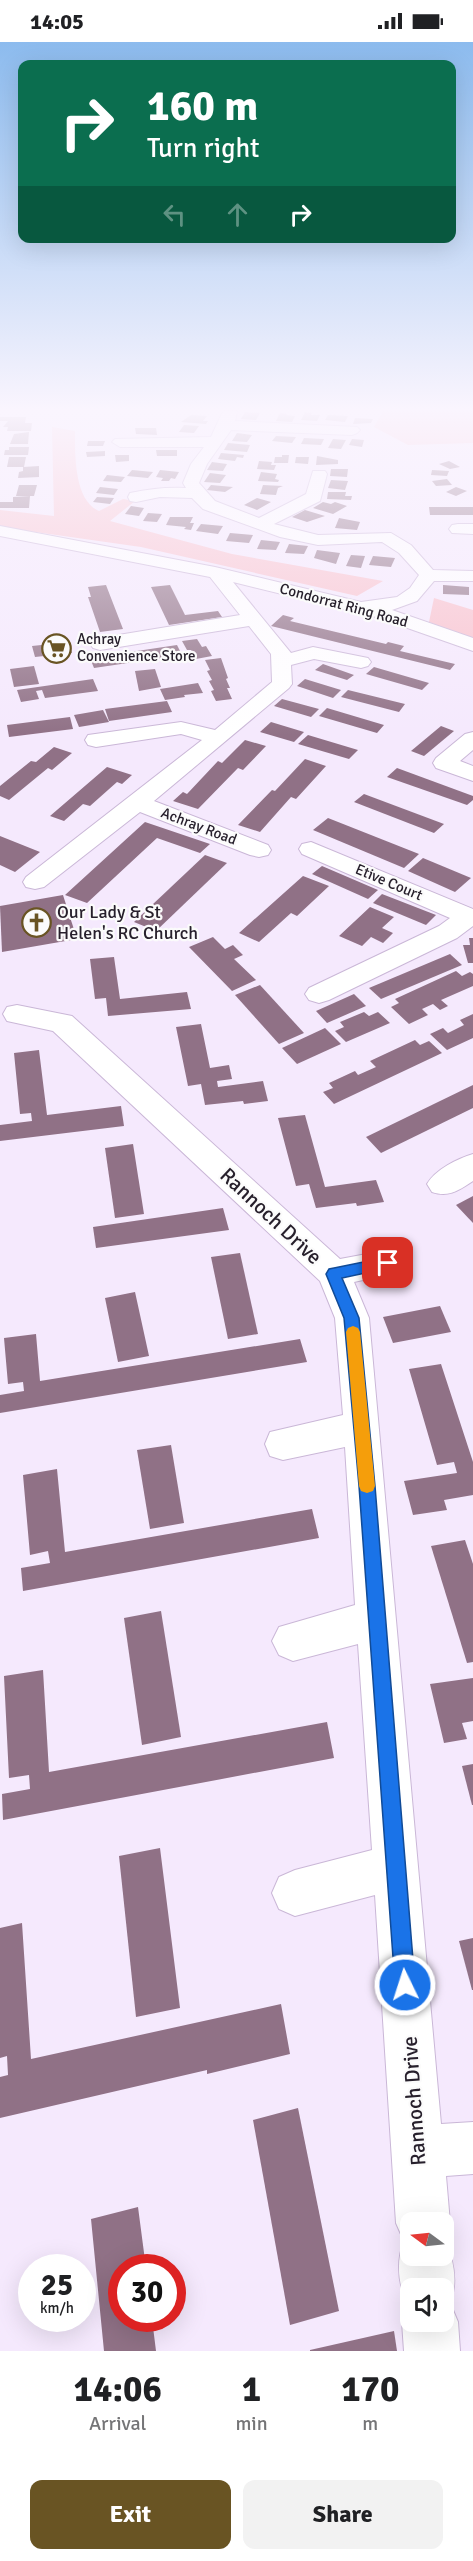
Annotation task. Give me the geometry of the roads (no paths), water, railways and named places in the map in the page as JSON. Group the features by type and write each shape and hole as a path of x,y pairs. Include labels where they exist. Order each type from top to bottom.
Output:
{"street":[{"path":"246,519 280,532 318,540 385,537 405,549 424,584 422,609 430,622 453,636"},
{"path":"260,524 270,519"},
{"name":"Condorrat Ring Road","path":"0,531 216,572 356,605 453,636 473,645"},
{"path":"216,572 281,653 281,662 313,653 361,662"},
{"path":"356,605 382,606 400,603 424,584 473,576"},
{"path":"100,644 249,613 265,594 293,591"},
{"name":"Achray Road","path":"35,882 138,803 282,684 281,662"},
{"path":"96,740 181,728 218,737"},
{"path":"473,739 444,763 473,774"},
{"name":"Achray Road","path":"138,803 259,850"},
{"name":"Etive Court","path":"311,849 470,917"},
{"name":"Etive Court","path":"319,994 448,932 470,917"},
{"name":"Rannoch Drive","path":"17,1014 62,1023 334,1274 352,1318 422,2212"},
{"path":"442,1184 473,1166"},
{"path":"334,1274 388,1263"},
{"path":"283,1444 362,1427"},
{"path":"293,1641 377,1619"},
{"path":"295,1893 396,1867"},
{"path":"417,2152 473,2148"},
{"path":"431,2332 432,2351"}],"place":[{"name":"Achray Convenience Store","path":"56,648"},
{"name":"Our Lady & St Helen's RC Church","path":"36,922"}]}
